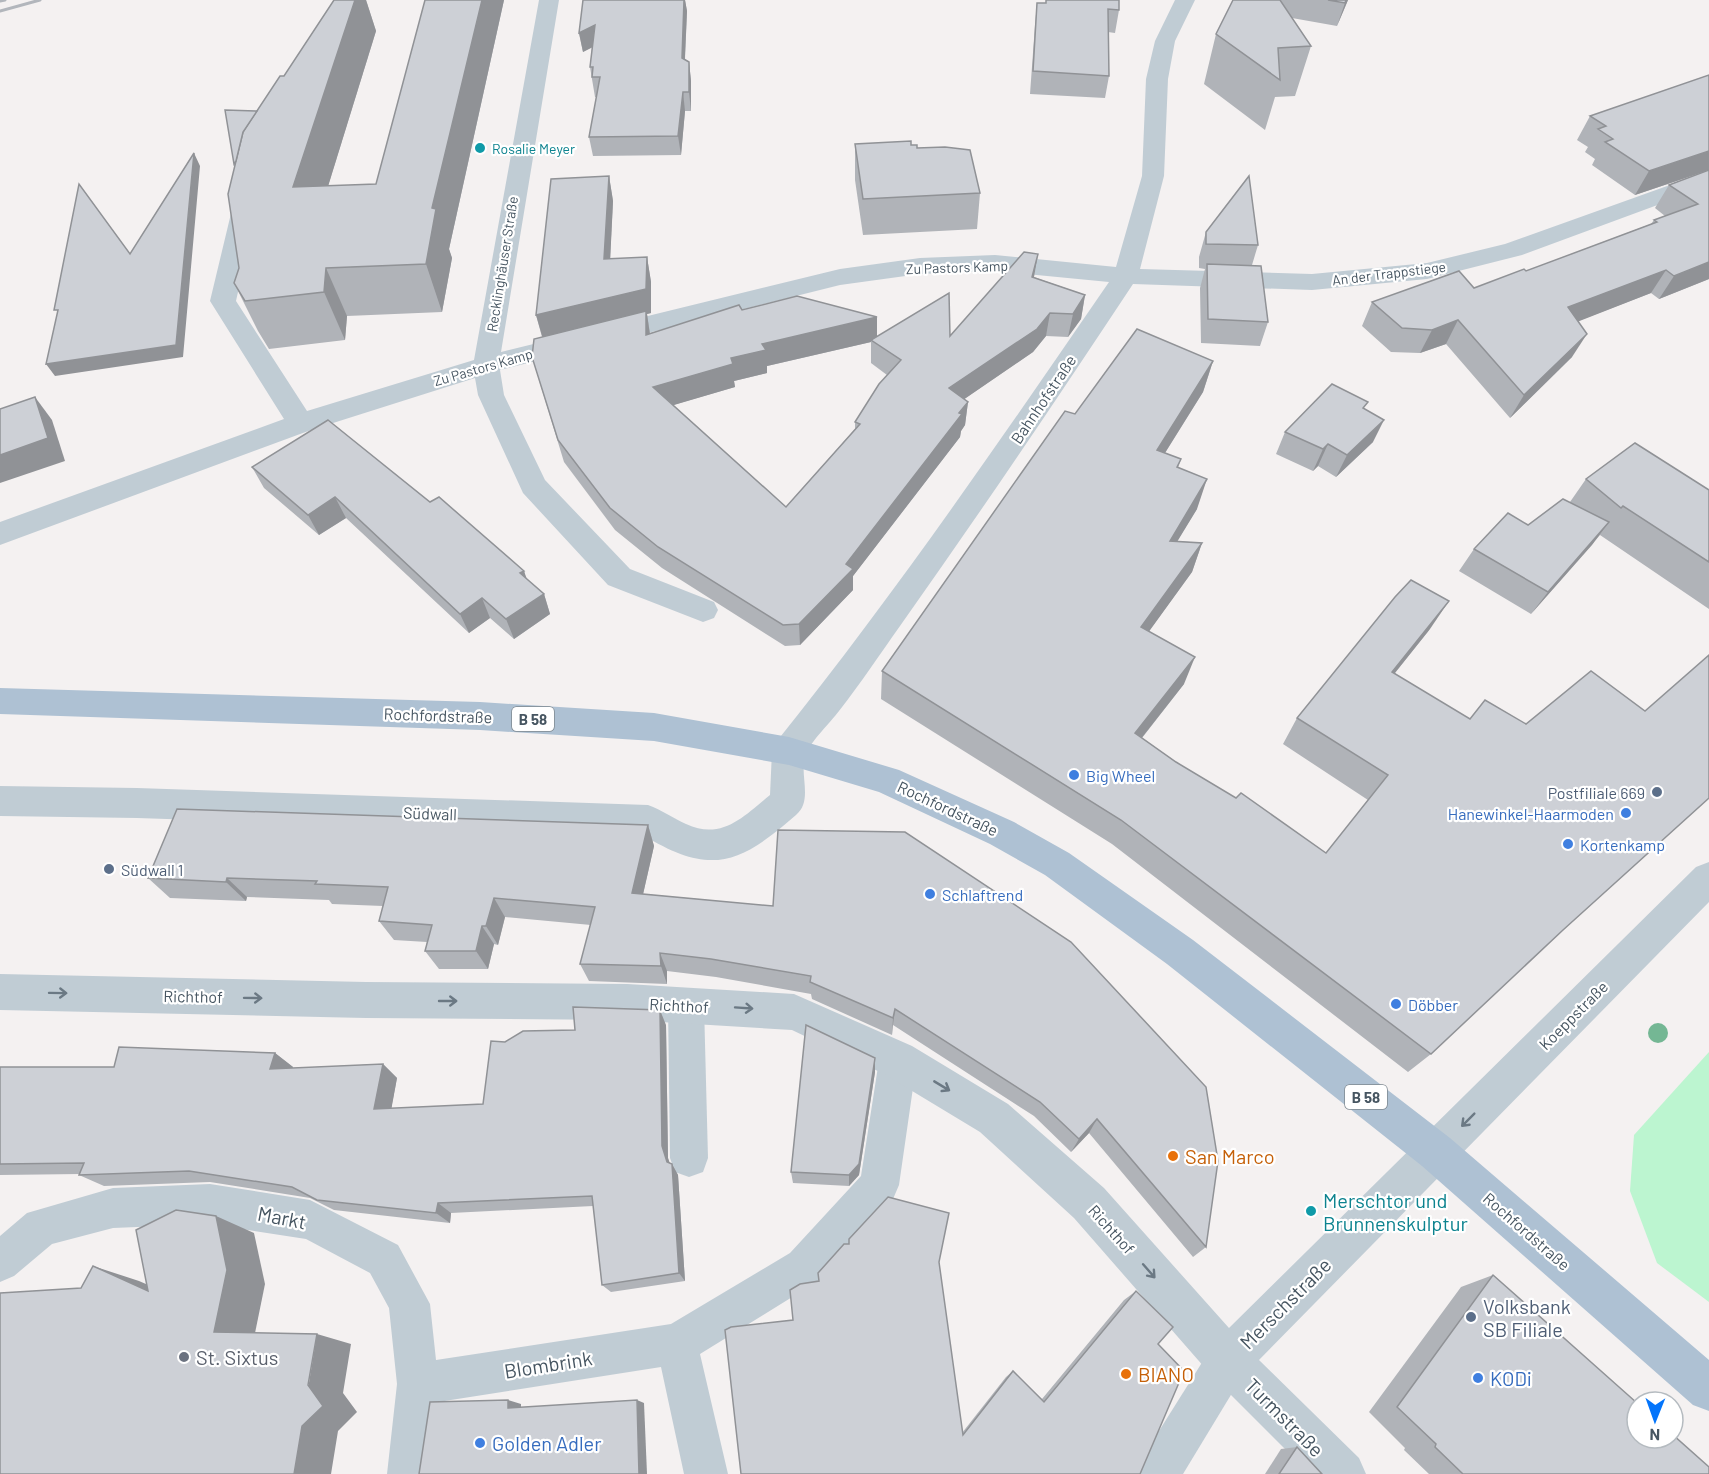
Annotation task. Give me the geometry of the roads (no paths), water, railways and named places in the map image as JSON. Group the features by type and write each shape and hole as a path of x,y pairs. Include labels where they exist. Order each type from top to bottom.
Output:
{"main road":[{"name":"Rochfordstraße","path":"0,701 480,716 642,726 789,750 887,780 1002,832 1057,864 1180,952 1436,1152 1709,1389"}],"street":[{"name":"Recklinghäuser Straße","path":"549,0 486,365 491,395 533,486 620,577 703,610"},
{"name":"Bahnhofstraße","path":"789,750 840,686 985,483 1126,276 1153,176 1157,79 1165,41 1185,0"},
{"name":"An der Trappstiege","path":"1126,276 1312,282 1426,271 1513,250 1709,178"},
{"path":"251,180 223,302 301,423"},
{"name":"Zu Pastors Kamp","path":"0,534 301,423 486,365 840,278 920,266 995,263 1126,276"},
{"name":"Südwall","path":"0,801 149,803 648,820 685,841 704,848 730,844 787,802 789,750"},
{"name":"Koeppstraße","path":"1436,1152 1709,878"},
{"name":"Richthof","path":"0,992 686,1005 794,1012 898,1060 994,1118 1089,1203 1228,1360"},
{"path":"686,1005 689,1158"},
{"name":"Blombrink","path":"418,1384 677,1344 804,1267 879,1185 898,1060"},
{"name":"Merschstraße","path":"1158,1474 1228,1360 1436,1152"},
{"name":"Markt","path":"0,1263 41,1227 113,1208 210,1204 310,1220 384,1259 409,1304 418,1384 408,1474"},
{"path":"677,1344 706,1474"},
{"name":"Turmstraße","path":"1228,1360 1343,1474"}],"railway":[{"path":"0,1 5,0"},
{"path":"0,11 40,0"}],"place":[{"name":"Rosalie Meyer","path":"480,148"},
{"name":"Big Wheel","path":"1074,775"},
{"name":"Postfiliale 669","path":"1657,792"},
{"name":"Hanewinkel-Haarmoden","path":"1626,813"},
{"name":"Kortenkamp","path":"1568,844"},
{"name":"Südwall 1","path":"109,869"},
{"name":"Schlaftrend","path":"930,894"},
{"name":"Döbber","path":"1396,1004"},
{"name":"San Marco","path":"1173,1156"},
{"name":"Merschtor und Brunnenskulptur","path":"1311,1211"},
{"name":"Volksbank SB Filiale","path":"1471,1317"},
{"name":"St. Sixtus","path":"184,1357"},
{"name":"BIANO","path":"1126,1374"},
{"name":"KODi","path":"1478,1378"},
{"name":"Golden Adler","path":"480,1443"}]}
